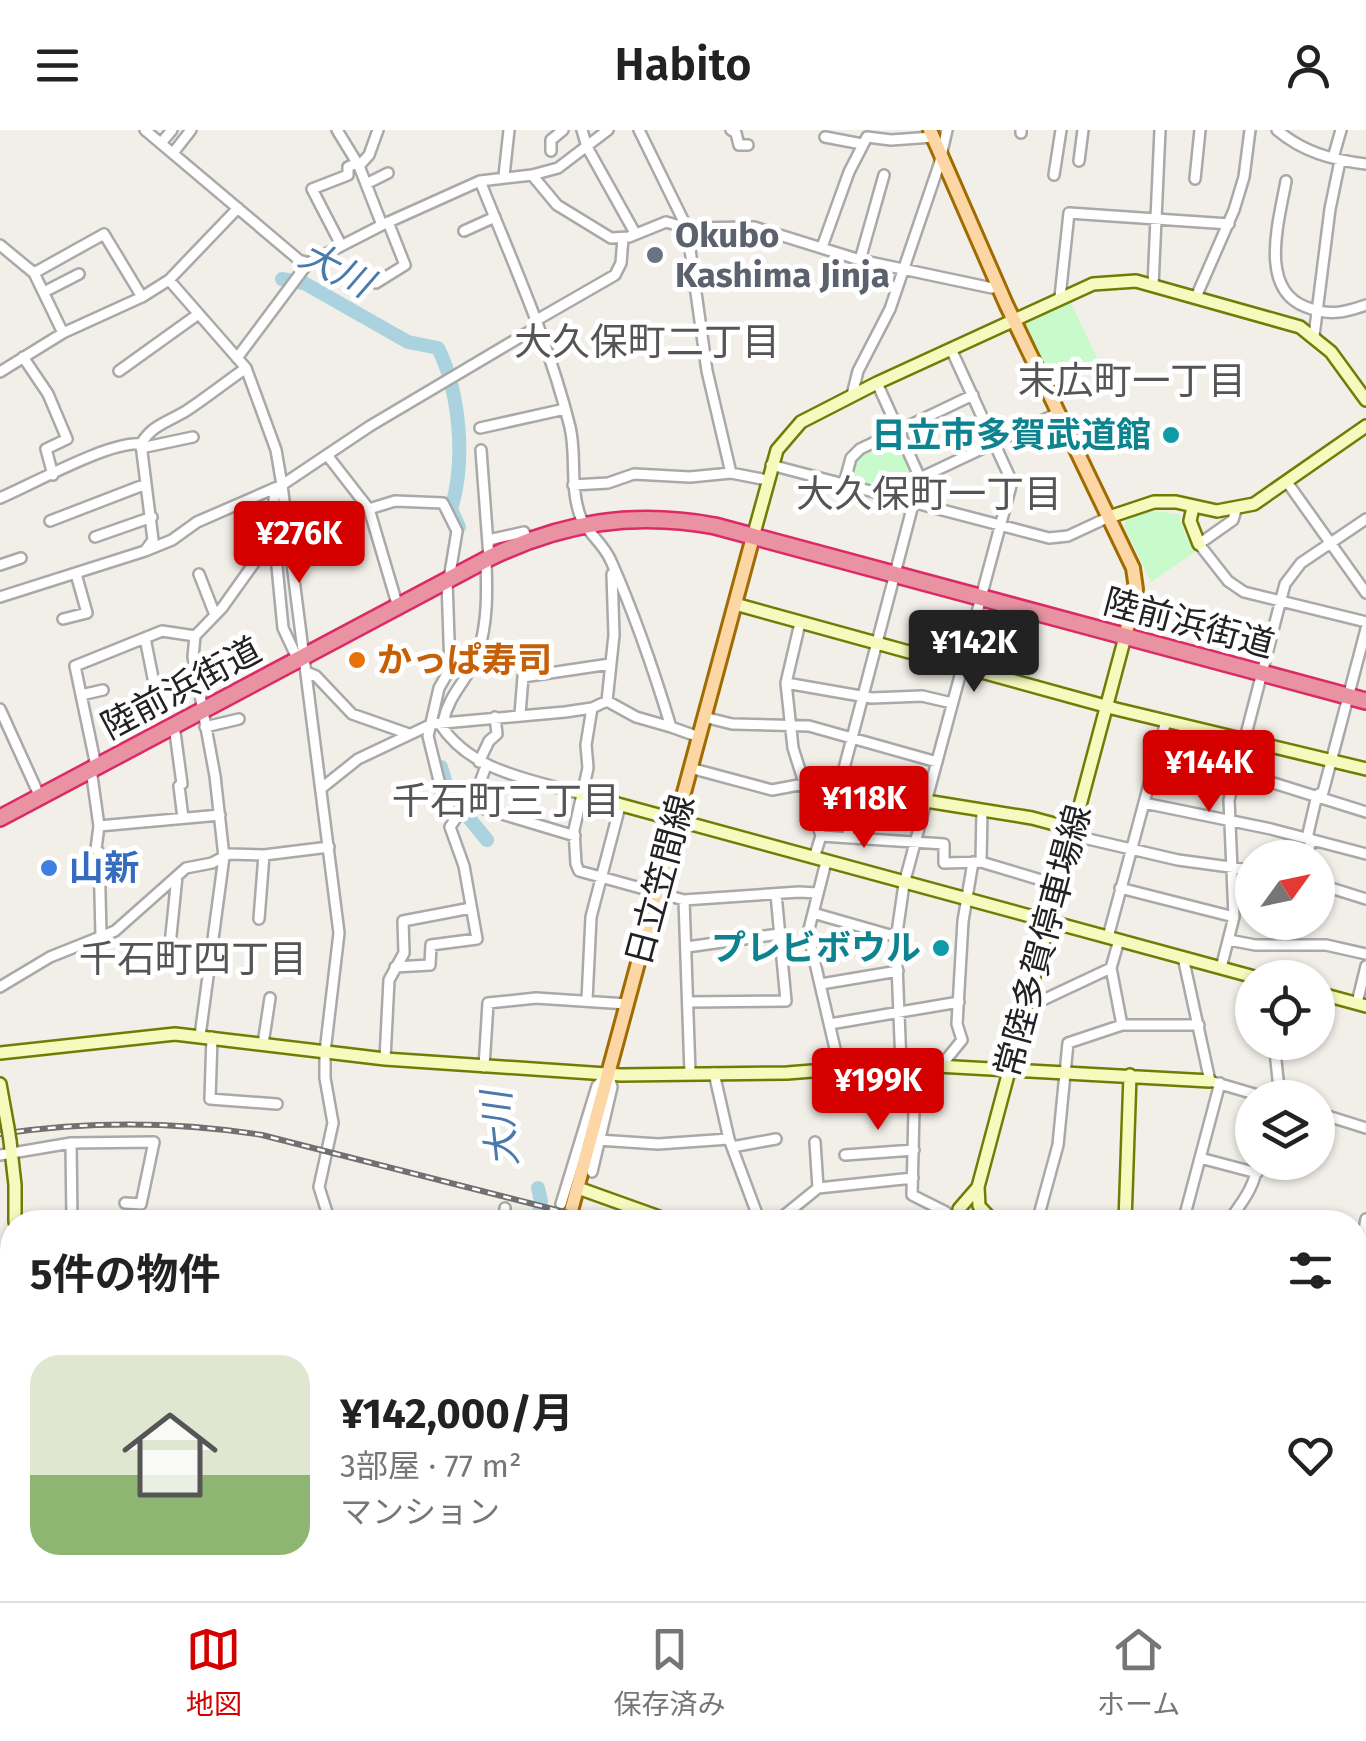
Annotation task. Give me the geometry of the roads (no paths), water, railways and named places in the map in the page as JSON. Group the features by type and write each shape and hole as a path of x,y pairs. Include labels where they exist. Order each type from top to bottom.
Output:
{"highway":[{"name":"陸前浜街道","path":"0,818 174,726 204,719 398,606 488,559 528,540 583,524 659,518 687,521 1358,699"}],"main road":[{"path":"931,133 998,286 1136,579 1125,637"},
{"name":"日立笠間線","path":"572,1210 753,537"}],"street":[{"path":"145,130 298,260 308,263"},
{"path":"161,144 172,130"},
{"path":"174,152 191,130"},
{"path":"337,130 358,165 405,265 376,283"},
{"path":"504,176 510,130"},
{"path":"551,151 551,140 563,130"},
{"path":"582,130 587,148 637,229"},
{"path":"237,358 308,263 480,181 558,168 608,130"},
{"path":"639,130 686,228 706,371 731,472"},
{"path":"731,130 740,144 748,146"},
{"path":"852,395 858,370 890,309 904,270 946,130"},
{"path":"1054,174 1062,130"},
{"path":"1079,161 1083,130"},
{"path":"1153,286 1160,130"},
{"path":"1194,178 1200,130"},
{"path":"1196,297 1229,224 1244,177 1250,130"},
{"path":"1277,130 1303,149 1336,160 1366,164"},
{"path":"1314,336 1341,130"},
{"path":"341,246 312,189 348,175 348,167 369,156 377,131"},
{"path":"822,247 836,202 867,136 891,140 931,133"},
{"path":"825,137 862,144"},
{"path":"366,184 388,174"},
{"path":"532,175 558,205 603,235 623,238 637,229 666,222 686,228 754,227 860,260 992,288 998,286"},
{"path":"860,260 884,175"},
{"path":"480,181 565,409 583,524 594,533 612,563 653,666 671,727"},
{"path":"1286,182 1277,231 1276,264 1281,288 1292,302 1333,315 1366,305"},
{"path":"1,369 169,280 238,208"},
{"path":"1060,297 1069,213 1229,224"},
{"path":"464,231 494,218"},
{"path":"34,272 104,234 142,297"},
{"path":"277,1104 210,1099 206,1037 224,856 192,658 195,636 262,552 275,490 615,274 623,238"},
{"path":"0,245 34,272 63,333"},
{"path":"44,292 79,274"},
{"path":"169,280 246,368 276,450 282,485 339,932 325,1052 333,1123 318,1187 326,1210"},
{"path":"753,537 771,465 784,439 801,422 1060,297 1106,282 1121,280 1153,286 1289,323 1314,336 1331,352 1366,400"},
{"path":"119,372 197,315"},
{"path":"900,1064 897,937 904,884 1012,482 952,349"},
{"path":"23,357 48,394 67,439 46,449 53,475"},
{"path":"145,551 153,540 141,446 148,432 182,414 246,368"},
{"path":"848,837 840,780 920,478 877,383"},
{"path":"844,484 851,458 860,450 973,395"},
{"path":"480,428 565,409"},
{"path":"920,478 1058,412"},
{"path":"771,465 1057,538 1154,502 1176,502 1217,512 1236,510 1261,500 1366,426"},
{"path":"0,498 129,443 141,446 192,437"},
{"path":"395,967 430,965 431,945 478,939 464,866 450,827 456,818 444,801 428,736 477,654 487,614 488,540 481,450"},
{"path":"326,455 369,509 398,606"},
{"path":"574,485 608,484 634,474 690,477 731,472 768,480"},
{"path":"1287,482 1366,593"},
{"path":"50,521 146,484"},
{"path":"0,597 145,551 172,540 198,522 282,485"},
{"path":"369,509 395,501 443,503 457,531 448,580 450,669 439,688 438,724 459,749 483,764 620,806 1235,972"},
{"path":"1193,507 1190,520 1199,544 1235,587 1366,625 1358,699 1323,792 1317,795"},
{"path":"1199,544 1233,520 1236,510"},
{"path":"94,536 152,518"},
{"path":"1221,968 1234,917 1228,822 1232,778 1281,602 1294,569 1366,520"},
{"path":"488,540 524,532 528,540"},
{"path":"268,537 275,546 282,628 303,663 352,714 409,734"},
{"path":"0,565 21,558"},
{"path":"607,701 614,636 612,563"},
{"path":"63,619 87,612 76,574"},
{"path":"198,574 215,615"},
{"path":"735,604 1106,706 1366,769"},
{"path":"800,624 786,683 789,723 820,836 818,894 808,933 840,1070"},
{"path":"100,936 96,849 99,826 93,768 74,666 168,630 195,636"},
{"name":"常陸多賀停車場線","path":"978,1187 1125,637"},
{"path":"145,638 154,682"},
{"path":"520,714 523,677 610,664"},
{"path":"786,683 862,696 922,696 952,703"},
{"path":"81,694 103,690"},
{"path":"323,786 358,759 438,724 592,708 607,701"},
{"path":"607,701 636,716 699,736"},
{"path":"592,708 586,745 588,768 574,836 579,871 684,900 818,894"},
{"path":"0,709 40,797"},
{"path":"704,716 732,724 789,723 937,762"},
{"path":"495,718 498,734 489,741 472,805 574,836"},
{"path":"204,719 239,720"},
{"path":"1122,1025 1111,968 1120,888 1166,721"},
{"path":"174,726 182,818"},
{"path":"1156,760 1232,778 1268,782 1366,812"},
{"path":"690,768 772,790 804,784"},
{"path":"1309,839 1317,795"},
{"path":"926,801 982,810 1131,850 1235,867"},
{"path":"1144,803 1366,854"},
{"path":"587,1000 591,916 620,806"},
{"path":"940,1067 962,1040 957,1024 963,920 977,862 982,810"},
{"path":"99,826 220,815"},
{"path":"820,836 944,844 944,863 977,862 1058,885"},
{"path":"0,987 50,957 128,922 186,868 212,863 224,856 329,847"},
{"path":"260,919 264,854"},
{"path":"169,955 177,876"},
{"path":"1120,888 1234,917"},
{"path":"1335,889 1366,899"},
{"path":"689,1002 786,1001 776,894"},
{"path":"684,900 690,1074"},
{"path":"386,1059 388,980 404,953 404,920 471,908"},
{"path":"813,914 897,937"},
{"path":"687,947 779,934"},
{"path":"1229,940 1255,945 1326,945 1366,954"},
{"path":"1183,957 1215,1082 1186,1210"},
{"path":"1335,998 1361,1005 1366,966"},
{"path":"1028,999 1045,999 1111,968"},
{"path":"820,984 898,971"},
{"path":"263,1044 270,998"},
{"path":"484,1068 488,1003 512,998 627,1004"},
{"path":"830,1024 958,1002"},
{"path":"1039,1210 1058,1145 1068,1043 1122,1025 1199,1025"},
{"path":"0,1053 148,1036 206,1037 484,1068 690,1074 840,1070 900,1064 1130,1075 1215,1082 1235,1088"},
{"path":"914,1066 915,1198 946,1210"},
{"path":"714,1073 730,1143 755,1210"},
{"path":"592,1172 612,1087 608,1074"},
{"path":"561,1204 597,1086 608,1074"},
{"path":"1125,1210 1130,1075"},
{"path":"0,1084 13,1210"},
{"path":"1335,1118 1366,1128"},
{"path":"598,1140 658,1144 776,1139"},
{"path":"8,1144 154,1142 142,1204 125,1203"},
{"path":"815,1142 818,1188"},
{"path":"71,1144 72,1210"},
{"path":"845,1155 914,1150"},
{"path":"1200,1158 1235,1164"},
{"path":"791,1210 818,1188 913,1178"},
{"path":"1234,1210 1251,1180"},
{"path":"978,1187 980,1210"},
{"path":"959,1210 978,1187"},
{"path":"578,1188 639,1210"}],"waterway":[{"name":"大川","path":"282,279 304,283 408,342 438,348 456,406 458,470 451,509 459,527"},
{"name":"大川","path":"441,767 449,794 487,840"},
{"name":"大川","path":"538,1188 540,1210"}],"railway":[{"path":"0,1134 131,1124 262,1135 557,1210"}],"place":[{"name":"Okubo Kashima Jinja","path":"655,255"},
{"name":"日立市多賀武道館","path":"1171,435"},
{"name":"かっぱ寿司","path":"357,660"},
{"name":"山新","path":"49,868"},
{"name":"プレビボウル","path":"941,948"}],"district":[{"name":"大久保町二丁目","path":"647,342"},
{"name":"末広町一丁目","path":"1132,381"},
{"name":"大久保町一丁目","path":"929,494"},
{"name":"千石町三丁目","path":"506,801"},
{"name":"千石町四丁目","path":"193,959"}]}
